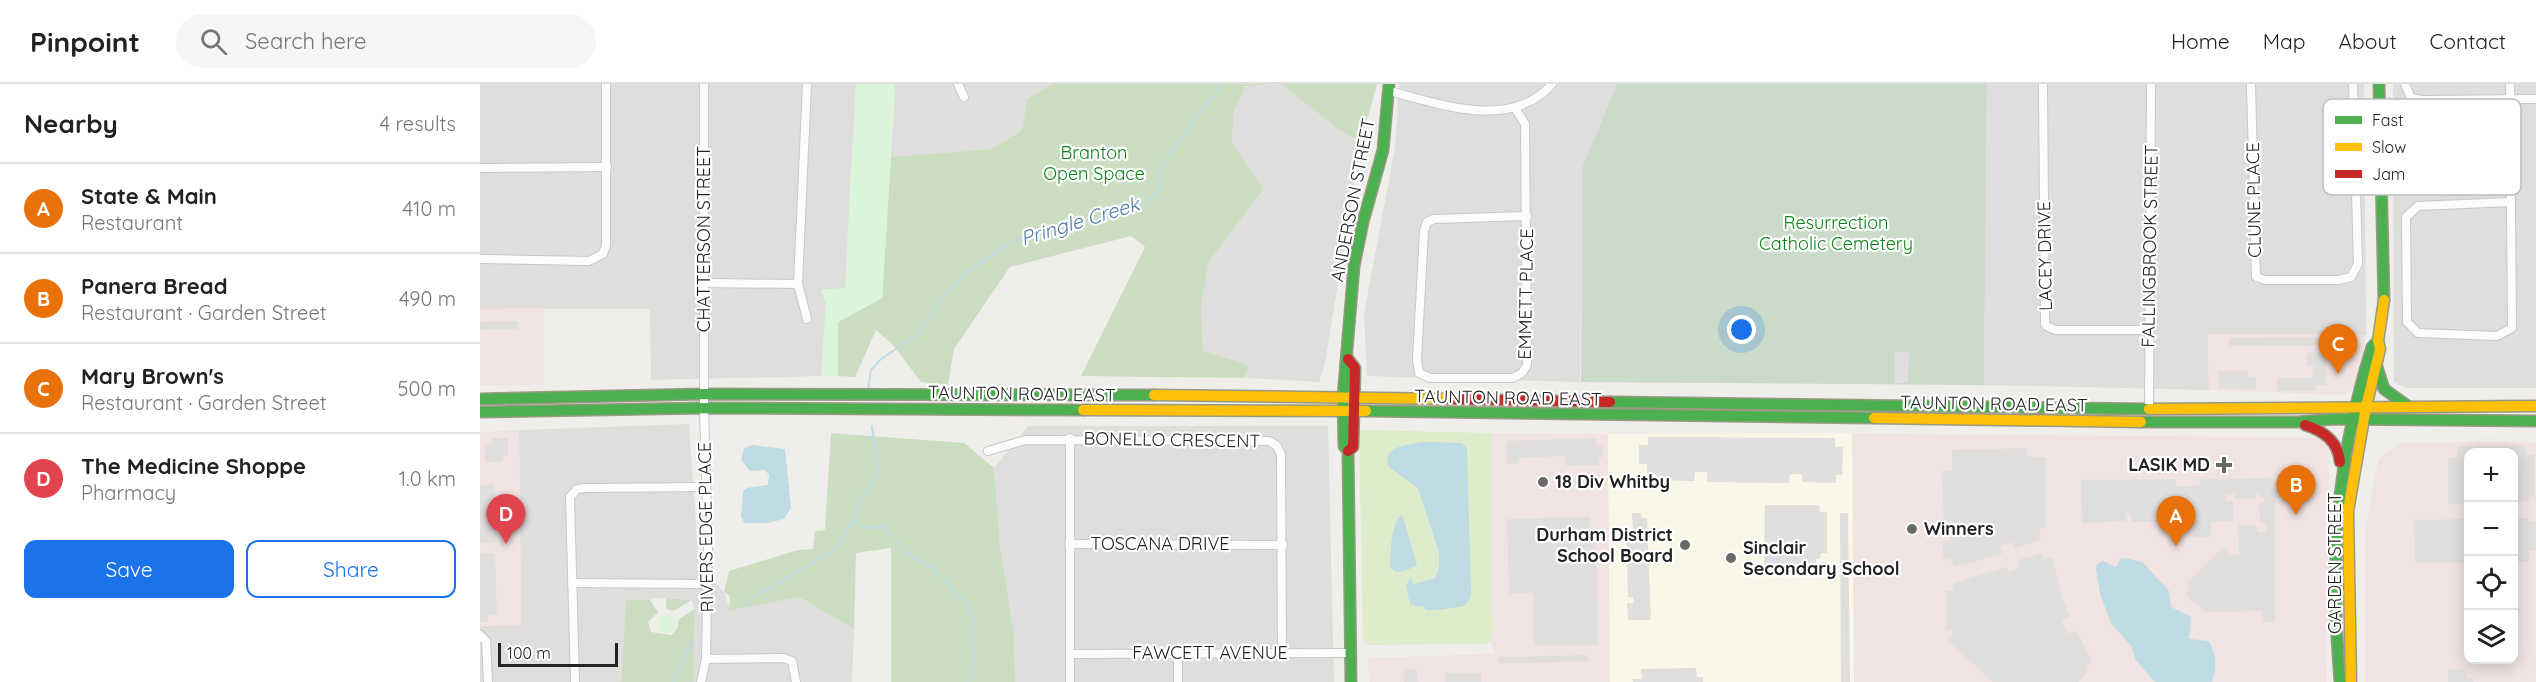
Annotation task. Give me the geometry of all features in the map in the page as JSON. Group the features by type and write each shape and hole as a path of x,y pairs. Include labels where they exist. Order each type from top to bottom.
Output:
{"main road":[{"name":"GARDEN STREET","path":"2379,84 2379,99"},
{"name":"ANDERSON STREET","path":"1351,682 1348,451 1353,447 1348,411 1355,368 1348,359 1354,267 1363,222 1383,150 1389,88"},
{"name":"GARDEN STREET","path":"2351,682 2348,511 2366,407 2380,349 2378,341 2384,297 2382,195"},
{"name":"GARDEN STREET","path":"2340,682 2333,573 2336,506 2340,471 2353,407 2372,347 2378,341"},
{"path":"2376,363 2384,389 2409,407"},
{"name":"TAUNTON ROAD EAST","path":"480,399 704,394 1349,397 1739,405 2149,409 2536,406"},
{"path":"1013,396 1014,410"},
{"path":"1081,396 1082,411"},
{"name":"TAUNTON ROAD EAST","path":"480,412 704,408 1348,411 2034,421 2298,422 2351,419 2536,421"},
{"path":"2298,422 2323,430 2330,437 2340,454 2340,471"}],"street":[{"path":"480,260 597,259 603,254 606,245 606,84"},
{"name":"CHATTERSON STREET","path":"704,84 704,394"},
{"path":"807,84 798,284 807,319"},
{"path":"958,84 964,97"},
{"path":"1389,88 1472,110 1515,108 1542,96 1552,84"},
{"name":"LACEY DRIVE","path":"2043,84 2045,325 2055,330 2148,330"},
{"name":"FALLINGBROOK STREET","path":"2149,409 2151,84"},
{"name":"CLUNE PLACE","path":"2251,84 2256,277 2266,280 2339,280 2351,277 2358,264 2356,195"},
{"name":"CLUNE PLACE","path":"2353,84 2353,99"},
{"path":"2405,84 2411,98 2416,99"},
{"path":"2510,84 2510,99 2536,99"},
{"name":"EMMETT PLACE","path":"1515,108 1525,124 1527,216 1527,365 1522,373 1513,378 1430,378 1419,373 1417,360 1422,254 1427,222 1434,219 1527,216"},
{"path":"480,168 607,167"},
{"path":"2510,195 2512,328 2497,336 2418,333 2407,322 2406,217 2418,206 2510,202"},
{"path":"704,283 798,284"},
{"name":"RIVERS EDGE PLACE","path":"701,682 705,659 707,585 704,394"},
{"path":"988,451 1025,440 1070,438"},
{"name":"BONELLO CRESCENT","path":"1069,544 1070,438 1269,441 1277,446 1281,454 1283,545"},
{"path":"575,682 570,497 577,489 706,487"},
{"name":"TOSCANA DRIVE","path":"1070,682 1069,544 1283,545"},
{"path":"1282,652 1283,545"},
{"path":"572,583 707,585"},
{"path":"480,635 486,641 488,682"},
{"path":"1178,652 1178,682"},
{"name":"FAWCETT AVENUE","path":"1070,654 1350,653"},
{"path":"705,659 783,658 792,661 796,682"}],"shaded area":[{"path":"480,84 856,84 845,288 821,290 826,304 821,376 651,380 650,309 480,309"},
{"path":"895,84 1052,84 1027,99 1022,130 991,149 891,157"},
{"path":"1281,84 1338,129 1361,142 1325,363 1319,382 1246,378 1248,365 1203,351 1201,304 1209,262 1264,189 1232,143 1234,111 1246,86"},
{"path":"1399,84 1617,84 1582,168 1580,382 1367,376 1364,314 1395,148"},
{"path":"1987,84 2364,84 2364,99 2323,99 2323,195 2365,195 2366,335 2208,334 2209,390 1984,385"},
{"path":"2393,84 2536,84 2536,388 2406,388 2394,382 2393,195 2521,195 2521,99 2393,99"},
{"path":"1317,138 1328,169 1337,167 1344,188 1337,190 1329,229 1335,231 1330,248 1324,247 1322,252 1329,256 1318,277 1312,273 1310,277 1311,280 1317,280 1321,291 1313,293 1313,301 1320,304 1312,319 1297,310 1304,296 1302,289 1281,277 1285,269 1302,277 1304,271 1297,267 1303,256 1310,260 1322,225 1314,222 1321,196 1327,197 1327,188 1321,189 1307,147 1312,146 1311,142"},
{"path":"1235,301 1272,319 1269,325 1232,307"},
{"path":"544,308 544,385 480,385 480,309"},
{"path":"518,321 518,329 480,330 480,322"},
{"path":"2208,334 2366,335 2361,367 2354,388 2345,395 2209,390"},
{"path":"2328,337 2328,346 2229,346 2229,338"},
{"path":"1895,352 1909,352 1908,383 1894,383"},
{"path":"2307,353 2326,353 2326,385 2316,385 2315,391 2277,391 2277,378 2312,378 2313,367 2307,366"},
{"path":"2218,371 2247,371 2248,377 2256,377 2256,389 2218,388"},
{"path":"689,424 699,565 724,592 730,611 799,597 854,629 852,682 693,682 695,609 691,600 666,598 626,600 621,682 480,682 480,626 521,624 519,430"},
{"path":"1028,426 1328,426 1334,682 1015,682 1014,635 1000,545 994,468"},
{"path":"519,430 521,625 480,626 480,432"},
{"path":"1491,433 1608,434 1610,682 1369,682 1368,658 1495,654 1491,641 1493,634"},
{"path":"1852,433 2329,438 2327,682 1854,682"},
{"name":"Sinclair Secondary School","path":"1852,433 1854,682 1610,682 1608,434"},
{"path":"1648,437 1835,438 1835,447 1843,447 1842,475 1836,475 1836,483 1802,482 1802,474 1790,474 1789,483 1707,482 1707,472 1695,472 1694,481 1656,480 1656,474 1647,474 1647,464 1639,464 1639,445 1648,445"},
{"path":"492,438 508,438 508,456 503,456 503,462 485,462 485,445 492,444"},
{"path":"1595,438 1596,446 1603,445 1603,457 1599,458 1599,465 1566,466 1565,456 1519,458 1518,463 1507,464 1506,441"},
{"path":"2400,442 2536,442 2536,682 2365,682 2365,533 2378,460"},
{"path":"2525,445 2525,455 2535,455 2535,497 2529,497 2529,501 2518,501 2518,448 2464,448 2464,502 2463,504 2448,504 2448,458 2458,458 2457,446"},
{"path":"2027,448 2028,457 2046,457 2046,527 2039,529 2041,539 2015,549 2012,542 2000,546 2002,554 1954,567 1950,559 1943,558 1943,541 1951,540 1951,533 1944,533 1942,471 1952,470 1952,450"},
{"path":"2271,478 2271,488 2280,488 2281,497 2275,497 2275,622 2263,622 2262,611 2205,612 2185,594 2190,589 2186,584 2222,548 2227,548 2228,555 2239,555 2238,525 2257,526 2257,532 2266,532 2266,523 2260,522 2259,503 2266,501 2258,493 2255,493 2255,499 2235,499 2235,494 2225,494 2226,501 2233,501 2233,521 2211,522 2211,537 2194,537 2193,522 2132,522 2130,513 2126,513 2126,521 2082,523 2081,480 2175,479 2176,486 2199,486 2200,479"},
{"path":"494,484 496,543 480,543 480,485"},
{"path":"1765,505 1819,505 1820,512 1827,512 1827,553 1821,553 1820,558 1816,559 1816,570 1764,571"},
{"path":"1632,513 1641,513 1642,518 1647,518 1651,620 1628,620 1627,603 1634,603 1633,597 1628,597 1626,532 1633,532"},
{"path":"1840,513 1848,513 1850,682 1841,682"},
{"path":"1590,517 1590,535 1596,535 1598,645 1534,646 1533,593 1509,594 1507,519"},
{"path":"2518,518 2529,518 2529,521 2536,521 2536,550 2529,551 2529,562 2518,562"},
{"path":"2464,519 2464,563 2415,563 2414,520"},
{"path":"495,553 497,615 488,615 488,622 480,622 480,554"},
{"path":"2041,553 2043,559 2052,557 2062,597 2070,617 2062,621 2068,634 2076,631 2092,661 2085,667 2089,670 2078,682 1993,682 1947,640 1953,630 1946,629 1946,591 1954,591 1952,584 2006,567 2008,572 2019,568 2018,560"},
{"path":"1588,655 1589,661 1499,664 1499,657"},
{"path":"1696,668 1697,677 1703,677 1703,682 1633,682 1633,679 1642,679 1641,669"},
{"path":"1403,669 1417,669 1418,682 1404,682"},
{"path":"2448,669 2466,669 2467,678 2473,678 2473,682 2448,682"},
{"path":"1445,673 1481,673 1481,682 1445,682"}],"green space":[{"path":"856,84 895,84 882,298 838,322 838,376 821,376 826,305 821,290 845,288"},
{"name":"Branton Open Space","path":"1052,84 1279,84 1246,86 1234,111 1232,143 1264,189 1209,262 1201,304 1203,351 1249,365 1245,378 1081,376 1145,247 1131,236 1010,267 954,349 948,385 921,382 894,346 876,330 855,377 838,376 838,322 882,298 891,157 991,149 1022,130 1027,99"},
{"path":"1281,84 1377,84 1361,142 1338,129"},
{"name":"Resurrection Catholic Cemetery","path":"1617,84 1987,84 1984,385 1581,382 1582,168"},
{"path":"1359,430 1491,433 1493,634 1491,641 1484,644 1369,645 1363,640"},
{"path":"831,433 964,443 994,468 1000,545 1014,635 1015,682 891,682 891,548 856,553 854,629 799,597 729,611 730,596 724,592 729,571 798,550 813,549 815,531 825,530"},
{"path":"666,598 691,600 674,611 666,609"},
{"path":"649,599 658,612 648,622 651,632 672,635 679,619 695,609 693,682 621,682 626,600"},
{"path":"663,615 671,615 676,620 674,631 663,633 658,628 658,620"}],"water":[{"path":"1422,442 1462,443 1467,449 1471,596 1464,606 1425,610 1425,607 1410,605 1406,585 1411,578 1413,584 1435,578 1439,568 1439,552 1418,488 1388,466 1387,459 1393,450"},
{"path":"753,445 785,449 791,508 784,519 767,523 744,523 741,516 743,491 747,488 768,485 769,475 765,470 750,471 741,460 744,448"},
{"path":"1402,514 1417,565 1405,571 1396,572 1390,568 1391,547 1395,525"},
{"path":"2126,558 2142,562 2169,591 2171,607 2191,617 2189,639 2209,641 2215,661 2212,682 2155,682 2135,659 2132,647 2111,623 2100,594 2096,569 2097,564 2103,561 2115,567 2120,559"}],"waterway":[{"name":"Pringle Creek","path":"868,389 871,370 880,360 919,333 948,291 970,270 1010,243 1043,230 1077,226 1143,205 1161,187 1161,173 1165,160 1222,84"},
{"path":"744,603 839,547 863,496 879,474 872,426"},
{"name":"Pringle Creek","path":"853,520 867,528 886,527 905,553 931,566 967,604 976,630 970,682"},
{"path":"674,682 693,641"}],"traffic: fast":[{"path":"1351,682 1348,451 1344,446 1343,397 1354,266 1363,222 1383,150 1389,84"},
{"path":"2379,84 2379,99"},
{"path":"2382,195 2384,300"},
{"path":"2340,682 2336,594 2338,513 2350,432 2372,347 2378,341"},
{"path":"2377,367 2384,389 2409,407"},
{"path":"480,399 704,394 1154,395"},
{"path":"1610,402 2149,409"},
{"path":"480,412 704,408 1083,410"},
{"path":"1366,411 1874,418"},
{"path":"2141,422 2298,422 2334,419 2536,421"}],"traffic: slow":[{"path":"2351,682 2348,511 2366,407 2380,349 2378,341 2384,300"},
{"path":"1154,395 1449,399"},
{"path":"2149,409 2536,406"},
{"path":"1083,410 1366,411"},
{"path":"1874,418 2141,422"}],"traffic: jam":[{"path":"1348,359 1355,368 1353,447 1348,451"},
{"path":"1449,399 1610,402"},
{"path":"2305,425 2329,438 2336,448 2340,462"}],"place":[{"name":"Mary Brown's","path":"2338,374"},
{"name":"LASIK MD","path":"2224,465"},
{"name":"18 Div Whitby","path":"1543,482"},
{"name":"Panera Bread","path":"2296,515"},
{"name":"Winners","path":"1912,529"},
{"name":"The Medicine Shoppe","path":"506,544"},
{"name":"Durham District School Board","path":"1685,545"},
{"name":"State & Main","path":"2176,546"},
{"name":"Sinclair Secondary School","path":"1731,558"}]}
